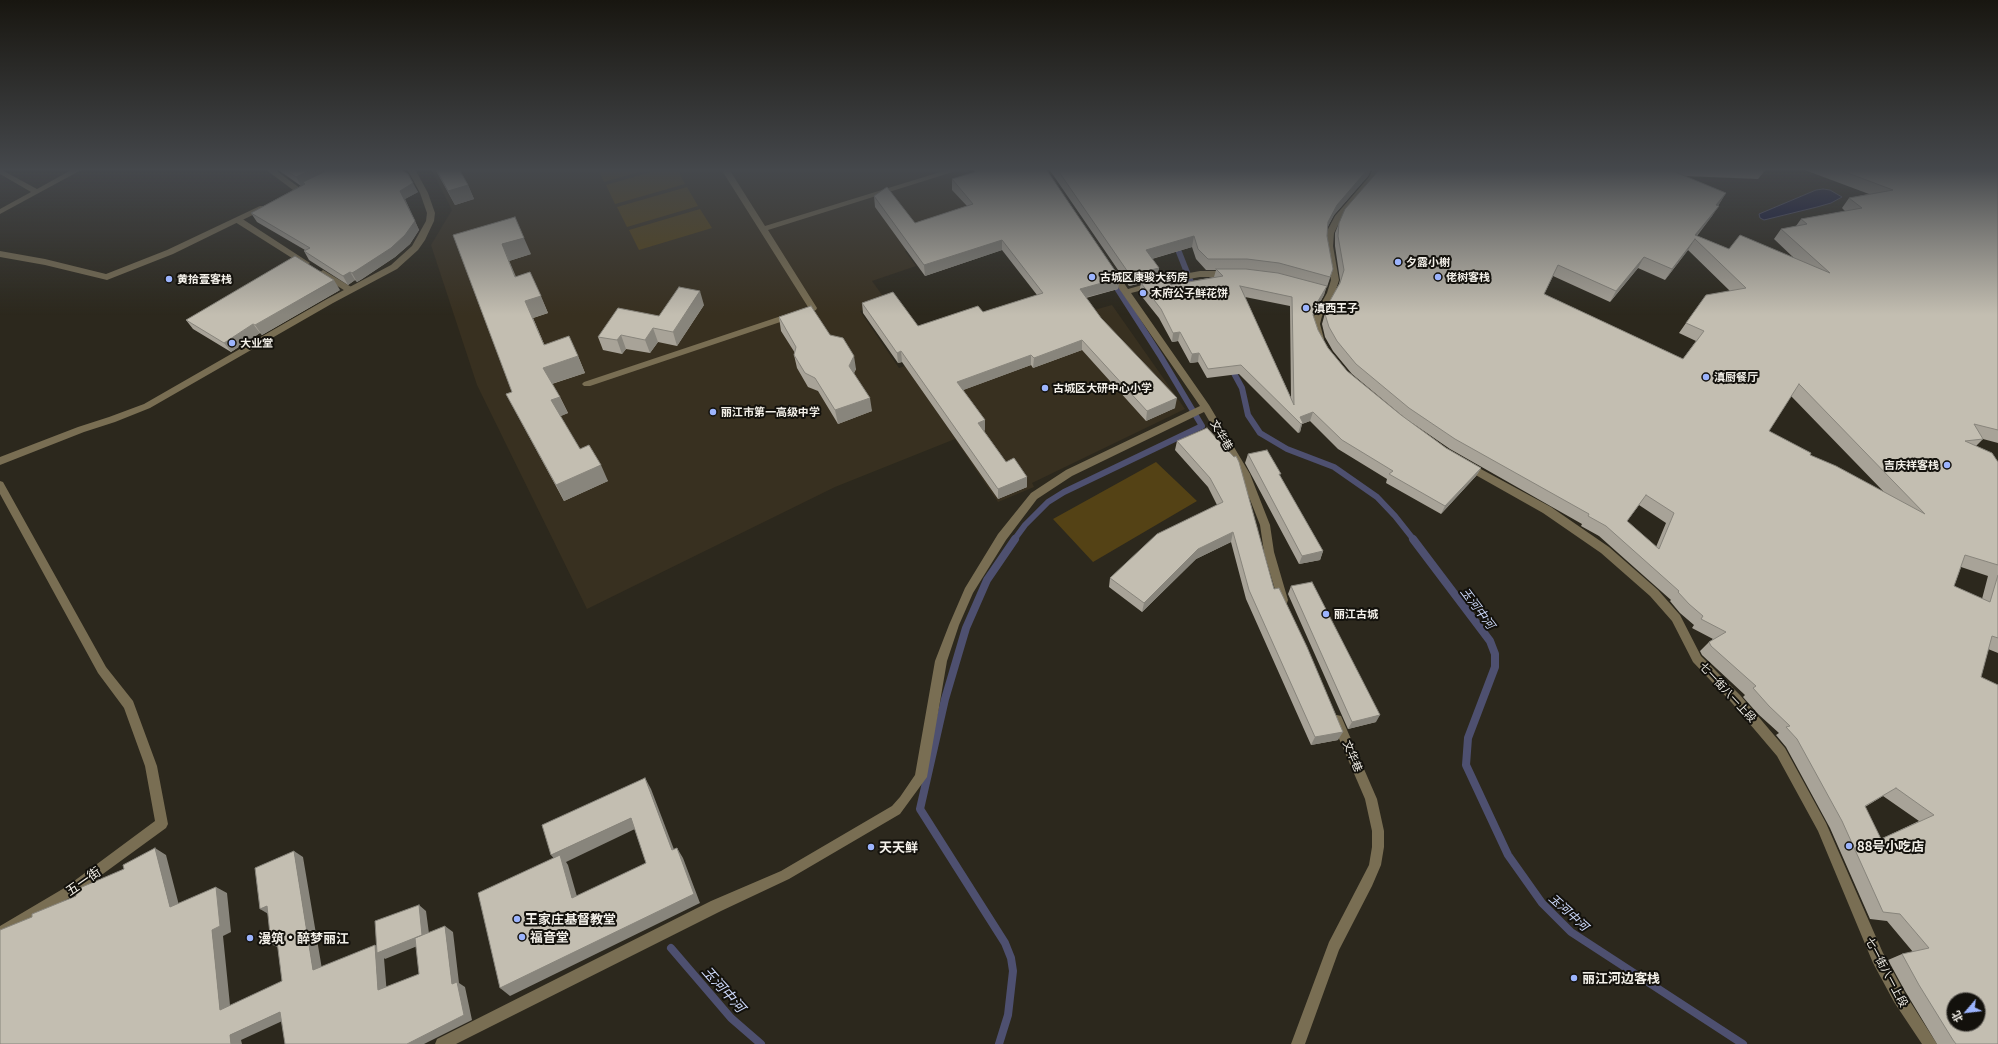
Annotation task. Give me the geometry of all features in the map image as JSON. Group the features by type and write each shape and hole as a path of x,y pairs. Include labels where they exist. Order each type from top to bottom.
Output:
{"street":[{"path":"0,254 45,262 107,277 146,263 243,218"},
{"path":"0,460 81,428 112,420 147,406 350,290 394,267 415,248 427,229 429,218"},
{"path":"587,384 813,308 755,218"},
{"path":"762,229 799,218"},
{"path":"1326,349 1318,333 1316,324 1328,292 1335,280 1329,246 1330,232 1338,218"},
{"path":"238,220 350,290"},
{"name":"文华巷","path":"1109,267 1206,407 1253,491 1265,525 1276,580 1288,610"},
{"path":"1126,292 1178,278 1200,274 1237,274"},
{"path":"442,1044 716,906 785,875 896,810 921,777 941,661 954,625 969,591 1002,537 1034,496 1069,473 1206,407"},
{"name":"七一街八一上段","path":"1460,461 1547,510 1605,550 1654,593 1676,618 1698,659 1736,699 1782,752 1822,827 1878,958 1899,997 1930,1044"},
{"name":"五一街","path":"0,485 102,670 129,705 151,766 162,824 70,891 0,933"},
{"name":"文华巷","path":"1298,1044 1334,947 1368,882 1378,847 1378,831 1371,799 1334,712"}],"shaded area":[{"name":"丽江市第一高级中学","path":"447,218 1001,218 1003,221 905,251 916,266 872,281 887,302 860,311 899,368 988,335 992,339 1112,305 1185,409 1032,483 1034,487 998,502 955,439 835,487 587,609 477,385 431,245"},
{"path":"622,218 658,218 627,227"},
{"path":"671,218 706,218 712,228 639,250 629,230"},
{"path":"1760,218 1773,218 1764,220"},
{"path":"1156,462 1197,501 1093,562 1053,519"}],"building":[{"path":"259,218 413,218 415,221 405,235 391,248 352,273 350,272 343,276 304,251 310,248"},
{"path":"515,218 524,238 502,244 515,277 530,272 541,296 525,301 544,345 569,336 578,356 543,368 560,397 551,400 580,449 589,445 601,465 556,485 506,394 512,392 453,235"},
{"path":"890,218 911,218 915,223 931,218 1079,218 1120,278 1080,289 1101,318 1177,398 1147,411 1082,340 1034,358 1031,355 957,382 985,420 978,423 1006,462 1014,458 1027,477 998,489 901,351 897,353 862,303 893,292 918,326 978,306 983,312 1043,293 1002,240 924,265"},
{"path":"1091,218 1330,218 1328,222 1327,236 1333,269 1330,277 1279,263 1247,259 1208,259 1198,249 1194,236 1146,250 1159,268 1130,275"},
{"path":"1341,218 1709,218 1695,235 1729,249 1740,235 1830,273 1781,229 1807,224 1801,219 1808,218 1998,218 1998,430 1974,424 1983,439 1965,441 1992,453 1998,462 1998,565 1965,555 1954,586 1990,602 1998,575 1998,638 1992,636 1981,677 1998,685 1998,1044 1956,1044 1953,1040 1948,1032 1986,1032 1986,992 1946,992 1946,1029 1902,954 1929,948 1900,914 1883,912 1842,821 1797,739 1786,727 1790,726 1753,688 1756,686 1711,646 1709,642 1726,632 1701,619 1703,616 1689,604 1678,592 1679,591 1606,526 1588,516 1589,514 1455,439 1409,408 1356,364 1337,341 1329,327 1325,314 1327,306 1340,283 1344,270 1338,236 1339,223","holes":["1695,239 1746,288 1706,295 1686,323 1704,331 1683,359 1544,294 1558,265 1616,291 1644,257 1672,269","1799,384 1925,514 1836,466 1810,455 1811,453 1769,431","1646,495 1674,513 1659,549 1627,521","1896,788 1934,815 1881,839 1865,806"]},
{"path":"295,256 334,280 255,325 253,324 224,343 186,320"},
{"path":"1216,269 1246,269 1278,273 1327,286 1315,306 1313,315 1318,330 1328,348 1347,371 1401,415 1446,448 1481,468 1445,506 1389,474 1393,471 1342,440 1313,412 1300,417 1303,423 1301,424 1241,365 1208,369 1199,353 1192,354 1180,332 1173,333 1161,309 1141,283 1165,277 1171,285 1223,276","holes":["1240,286 1292,297 1294,405"]},
{"path":"679,287 700,291 673,332 653,328 645,340 621,335 617,340 598,337 618,308 659,316"},
{"path":"811,306 830,335 843,338 854,356 849,366 870,398 835,410 815,378 805,373 794,355 796,347 779,317"},
{"path":"1207,428 1234,457 1236,456 1239,462 1274,589 1279,588 1307,647 1343,732 1315,737 1249,590 1233,532 1198,549 1144,603 1110,578 1157,534 1223,502 1210,478 1177,441"},
{"path":"1267,450 1323,551 1302,556 1248,454"},
{"path":"1312,582 1380,715 1352,722 1291,586"},
{"path":"645,778 672,850 677,848 694,894 500,988 478,893 560,855 572,898 646,863 631,818 551,855 542,825"},
{"path":"155,848 170,907 216,887 220,926 212,930 220,1010 282,981 277,941 271,944 267,906 260,909 255,868 294,851 313,970 375,945 378,990 419,974 415,938 445,926 452,984 457,982 464,1015 407,1044 285,1044 280,1012 230,1035 231,1044 0,1044 0,930 32,917 32,914 76,896 75,890 124,869 123,865"},
{"path":"419,905 422,935 377,953 375,921"}],"waterway":[{"name":"玉河中河","path":"1175,242 1194,290"},
{"path":"1014,540 1025,525 1048,502 1064,492 1202,426 1161,357 1113,282"},
{"name":"玉河中河","path":"1230,366 1242,388 1248,415 1260,433 1287,449 1334,467 1377,497 1395,516 1414,540"},
{"path":"999,1044 1008,1015 1013,971 1011,958 1005,943 920,809 945,699 966,628 987,580 1015,539"},
{"name":"玉河中河","path":"1413,539 1490,641 1495,654 1495,667 1468,738 1466,765 1508,855 1542,903 1571,932 1743,1044"},
{"name":"玉河中河","path":"671,948 731,1018 761,1044"}],"place":[{"name":"夕露小榭","path":"1398,262"},
{"name":"古城区康骏大药房","path":"1092,277"},
{"name":"佬树客栈","path":"1438,277"},
{"name":"黄拾壹客栈","path":"169,279"},
{"name":"木府公子鲜花饼","path":"1143,293"},
{"name":"滇西王子","path":"1306,308"},
{"name":"大业堂","path":"232,343"},
{"name":"滇厨餐厅","path":"1706,377"},
{"name":"古城区大研中心小学","path":"1045,388"},
{"name":"丽江市第一高级中学","path":"713,412"},
{"name":"吉庆祥客栈","path":"1947,465"},
{"name":"丽江古城","path":"1326,614"},
{"name":"88号小吃店","path":"1849,846"},
{"name":"天天鲜","path":"871,847"},
{"name":"王家庄基督教堂","path":"517,919"},
{"name":"福音堂","path":"522,937"},
{"name":"漫筑·醉梦丽江","path":"250,938"},
{"name":"丽江河边客栈","path":"1574,978"}]}
